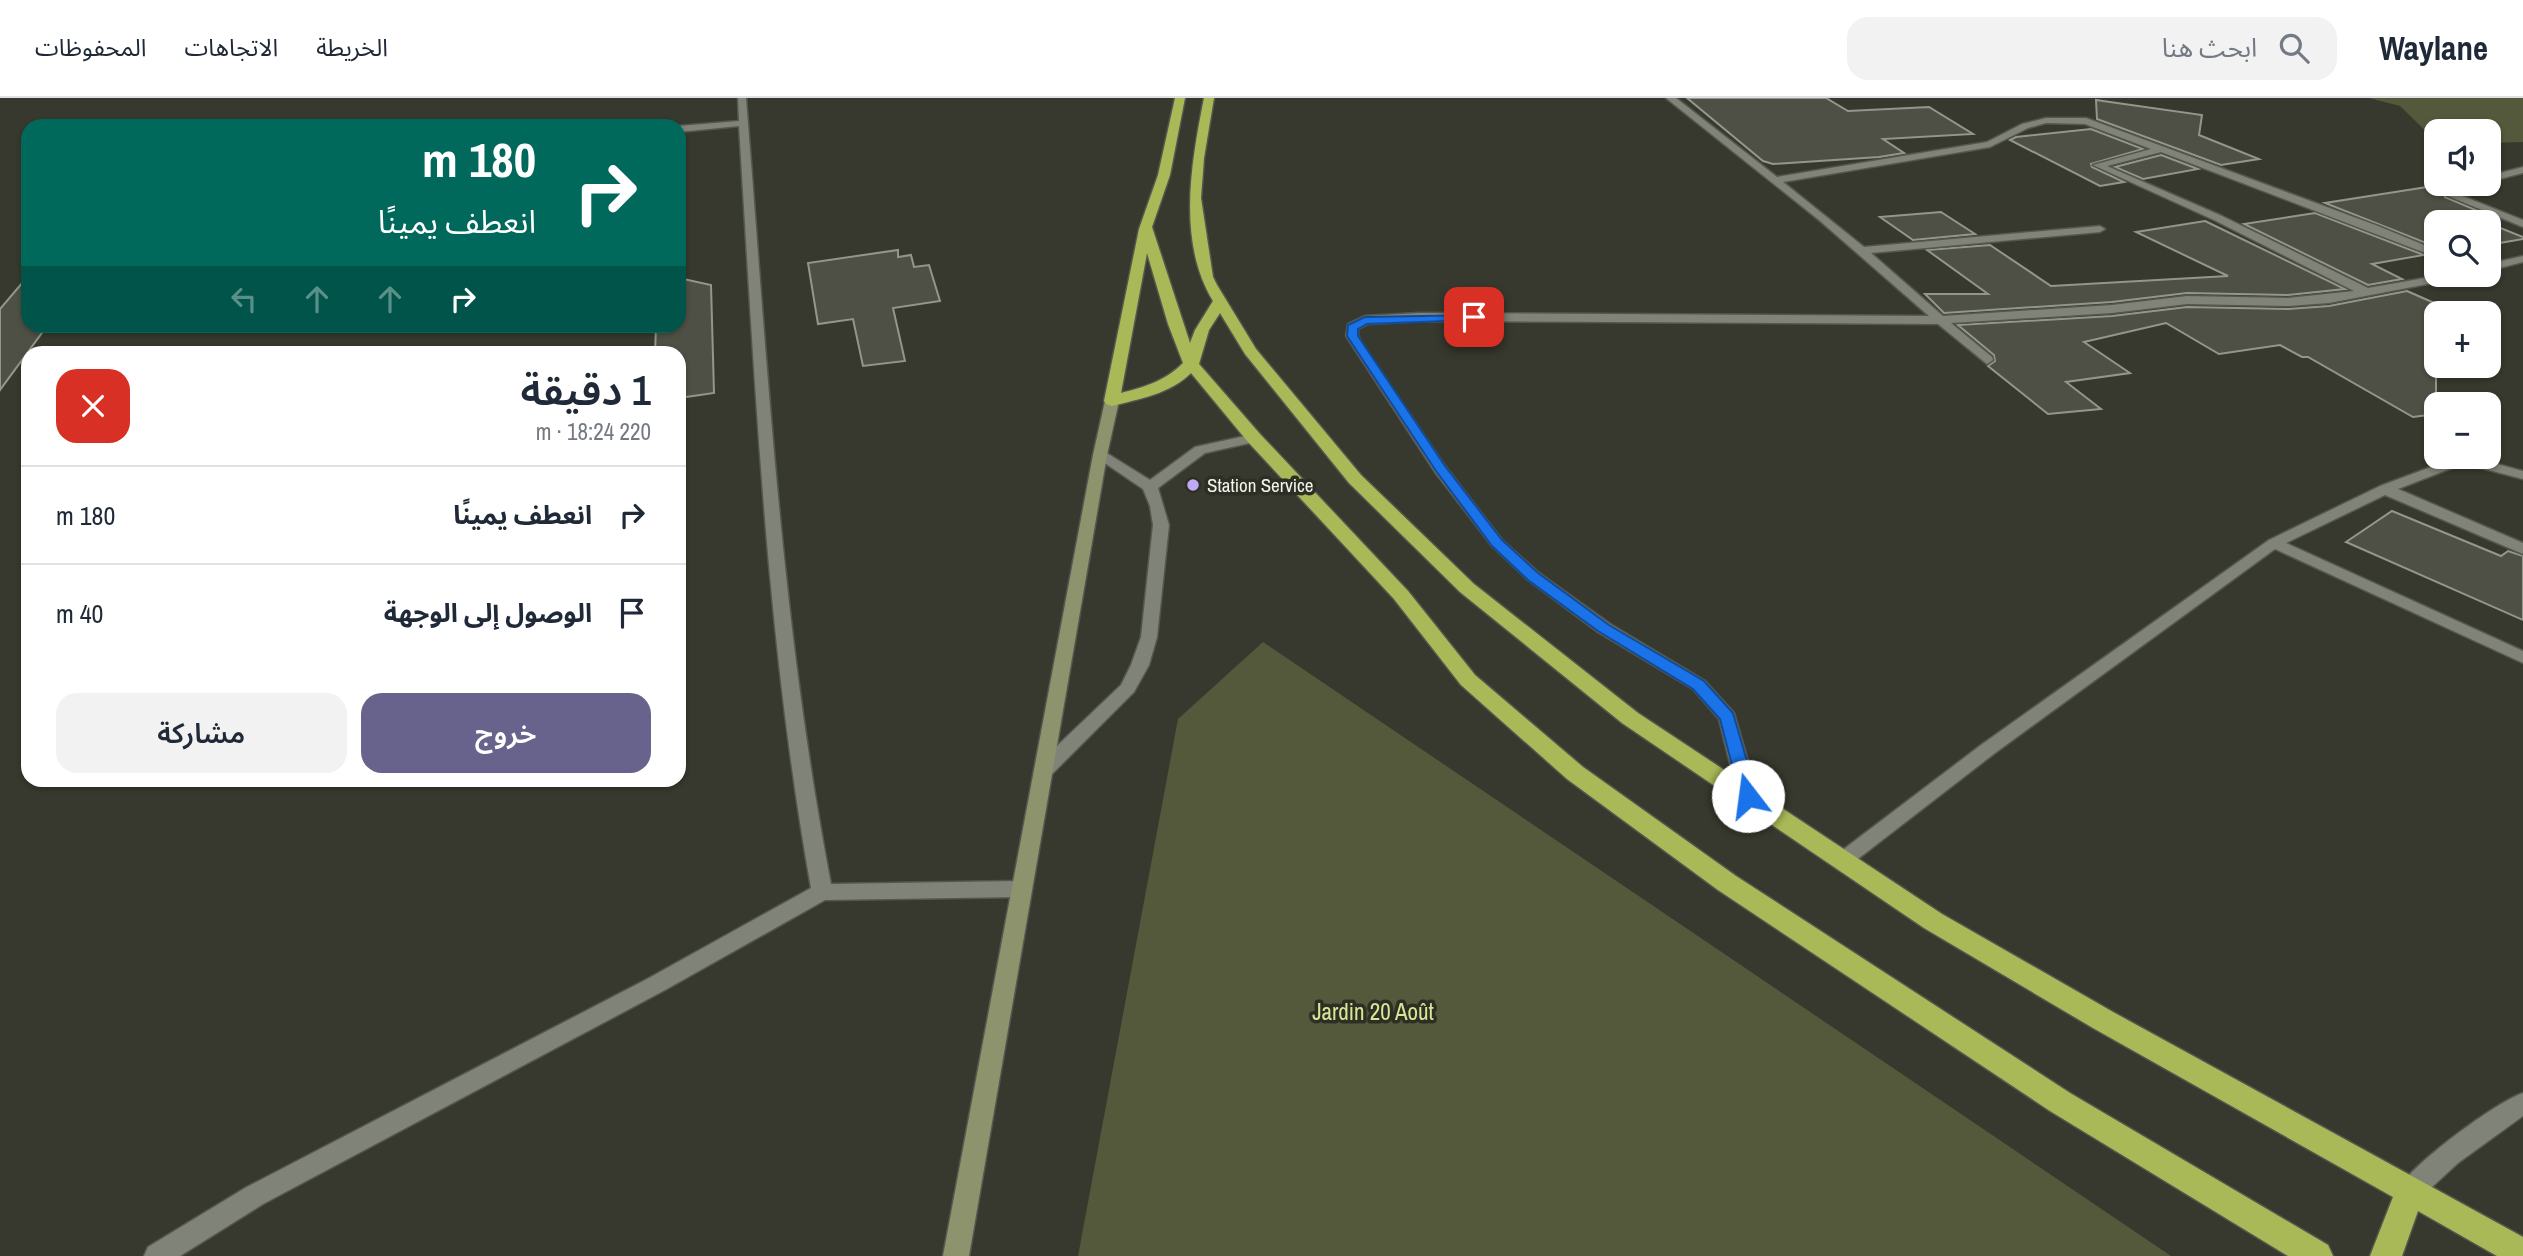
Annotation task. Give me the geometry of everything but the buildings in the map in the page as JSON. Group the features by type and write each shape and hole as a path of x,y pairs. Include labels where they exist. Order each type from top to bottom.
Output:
{"highway":[{"path":"1180,98 1164,175 1146,227 1112,401 1155,389 1176,379 1191,364 1202,330 1220,300"},
{"path":"1209,98 1198,158 1195,198 1206,277 1250,351 1356,479 1467,588 1630,718 1944,928 2103,1020 2523,1254"},
{"path":"1146,227 1175,324 1191,364 1254,438 1401,595 1468,680 1575,774 1727,883 2060,1102 2316,1256"},
{"path":"2386,1256 2410,1191"}],"main road":[{"path":"956,1256 1112,401"}],"street":[{"path":"742,98 769,487 805,801 822,892"},
{"path":"1670,98 1776,180 1987,360"},
{"path":"1776,180 1990,144 2017,128 2041,121 2086,121 2424,249"},
{"path":"686,128 743,123"},
{"path":"2161,149 2098,165 2218,218 2366,292"},
{"path":"2501,176 2523,170"},
{"path":"2453,196 2523,224"},
{"path":"1861,251 2100,229"},
{"path":"2501,265 2523,259"},
{"path":"1748,796 1728,717 1699,685 1604,628 1533,576 1497,543 1440,469 1358,347 1352,336 1352,327 1365,320 1420,317 1938,320 2100,310 2187,300 2288,302 2329,299 2424,281"},
{"path":"1150,487 1200,450 1254,438"},
{"path":"1045,769 1128,688 1140,665 1149,637 1161,525 1150,487 1100,456"},
{"path":"1843,860 1989,749 2274,543 2385,489 2455,462 2482,464 2523,475"},
{"path":"2385,489 2523,549"},
{"path":"2274,543 2523,658"},
{"path":"157,1256 254,1196 657,984 822,892 1022,889"},
{"path":"2410,1191 2449,1155 2523,1104"}],"green space":[{"path":"2369,98 2523,98 2523,142 2501,143 2501,119 2424,119 2424,129 2400,106"},
{"name":"Jardin 20 Août","path":"1263,642 2171,1256 1078,1256 1178,719"}],"place":[{"name":"Station Service","path":"1193,485"}],"route":[{"path":"1474,317 1365,320 1352,327 1352,336 1440,469 1497,543 1533,576 1604,628 1699,685 1728,717 1748,796"}]}
